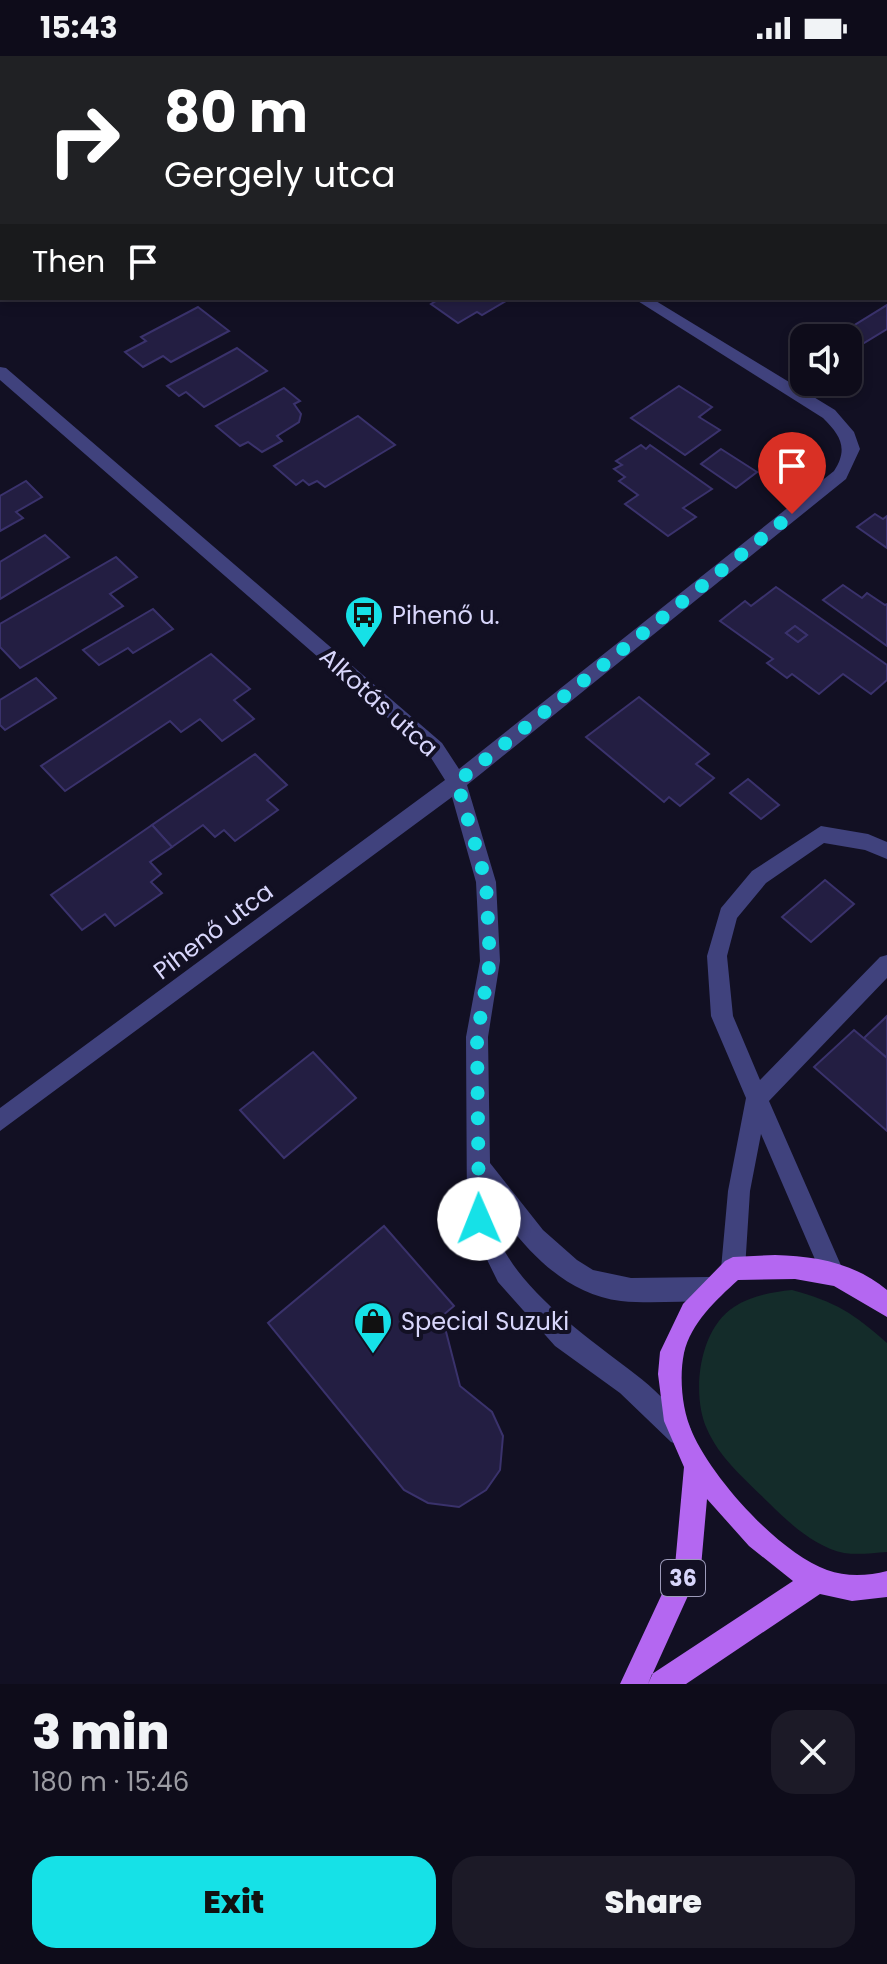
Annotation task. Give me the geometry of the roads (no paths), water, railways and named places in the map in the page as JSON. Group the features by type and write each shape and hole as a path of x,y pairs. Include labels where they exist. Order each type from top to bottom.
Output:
{"main road":[{"path":"883,1295 831,1270 780,1265 733,1269 709,1289 684,1317 670,1368 680,1433 719,1496 766,1544 817,1580 868,1590 887,1584"},
{"name":"36","path":"634,1684 688,1567 697,1462"},
{"path":"662,1684 817,1580"}],"street":[{"name":"Pihenő utca","path":"0,1121 457,782 840,475 852,458 852,444 846,431 829,414 643,300"},
{"name":"Alkotás utca","path":"0,372 435,748 457,782 486,882 490,961 477,1037 479,1219 506,1274 564,1337 629,1384 680,1433"},
{"path":"831,1270 722,1016 717,956 728,914 759,877 821,834 868,842 887,851"},
{"path":"733,1269 739,1191 757,1098 887,964"},
{"path":"478,1166 539,1244 572,1271 609,1287 709,1289"}],"place":[{"name":"Pihenő u.","path":"364,649"},
{"name":"Special Suzuki","path":"373,1355"}]}
